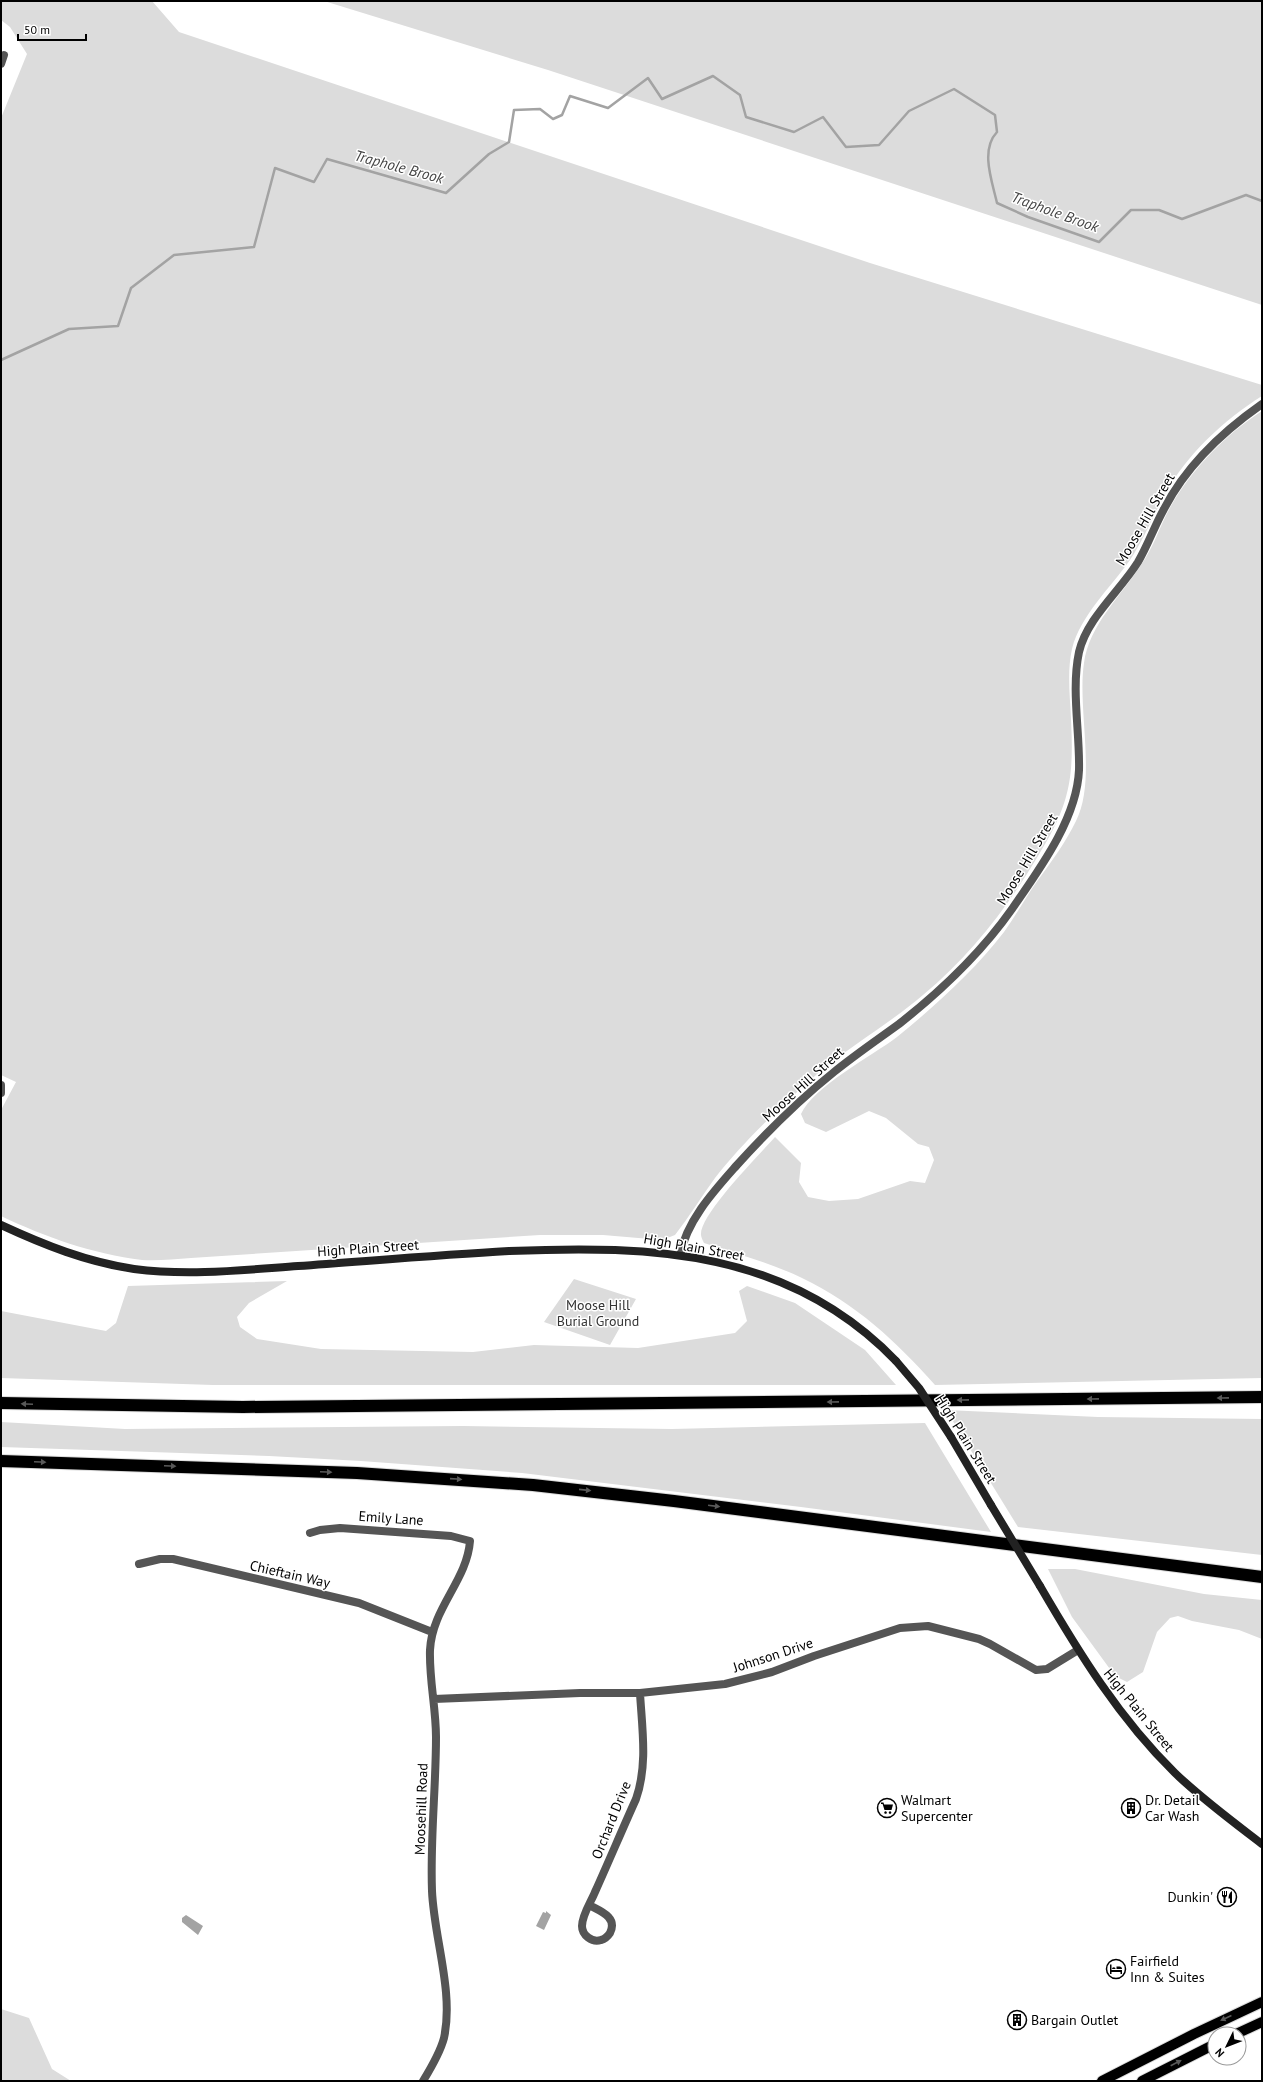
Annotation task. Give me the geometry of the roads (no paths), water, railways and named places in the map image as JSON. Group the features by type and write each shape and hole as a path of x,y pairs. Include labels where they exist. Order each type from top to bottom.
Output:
{"highway":[{"path":"1,1403 243,1407 1262,1397"},
{"path":"1,1461 364,1473 533,1485 667,1500 1262,1577"}],"main road":[{"name":"High Plain Street","path":"1,1225 52,1247 88,1259 134,1269 172,1272 210,1272 472,1253 565,1249 634,1250 680,1255 734,1266 793,1287 823,1303 853,1322 896,1361 919,1388 951,1438 1078,1650 1118,1708 1167,1765 1201,1797 1262,1844"},
{"path":"1102,2081 1194,2034 1262,2002"},
{"path":"1247,2029 1262,2022"},
{"path":"1142,2081 1207,2048"}],"street":[{"path":"1,64 4,55"},
{"name":"Moose Hill Street","path":"680,1255 684,1240 701,1209 754,1146 828,1076 902,1022 946,983 986,943 1016,903 1064,826 1075,799 1078,772 1077,669 1081,644 1093,623 1137,564 1164,508 1186,473 1209,448 1262,404"},
{"path":"1,1085 1,1093"},
{"name":"Emily Lane","path":"310,1533 320,1530 340,1528 451,1536 470,1541"},
{"name":"Moosehill Road","path":"423,2081 444,2039 446,2014 433,1897 436,1740 430,1659 432,1632 439,1613 464,1569 470,1541"},
{"name":"Chieftain Way","path":"139,1564 160,1559 173,1559 359,1603 432,1632"},
{"name":"Johnson Drive","path":"434,1699 640,1692 725,1684 751,1678 900,1628 928,1626 979,1639 995,1646 1036,1670 1047,1669 1078,1650"},
{"name":"Orchard Drive","path":"589,1905 605,1913 611,1920 611,1930 609,1935 601,1940 596,1941 587,1937 582,1929 582,1924 589,1905 640,1788 643,1763 640,1692"}],"waterway":[{"name":"Traphole Brook","path":"1,360 69,329 118,326 131,288 174,255 254,247 275,168 314,182 327,159 446,193 489,154 509,142 514,110 540,109 553,119 562,115 570,96 608,108 648,78 662,99 713,76 740,95 746,117 794,132 823,117 846,147 879,145 909,111 954,89 995,115 997,132 992,139 988,157 990,176 997,203 1028,217 1099,242 1131,210 1159,210 1182,219 1246,195 1262,201"}],"place":[{"name":"Walmart Supercenter","path":"887,1808"},
{"name":"Dr. Detail Car Wash","path":"1131,1808"},
{"name":"Dunkin'","path":"1227,1897"},
{"name":"Fairfield Inn & Suites","path":"1116,1969"},
{"name":"Bargain Outlet","path":"1017,2020"}],"park label":[{"name":"Moose Hill Burial Ground","path":"598,1314"}]}
